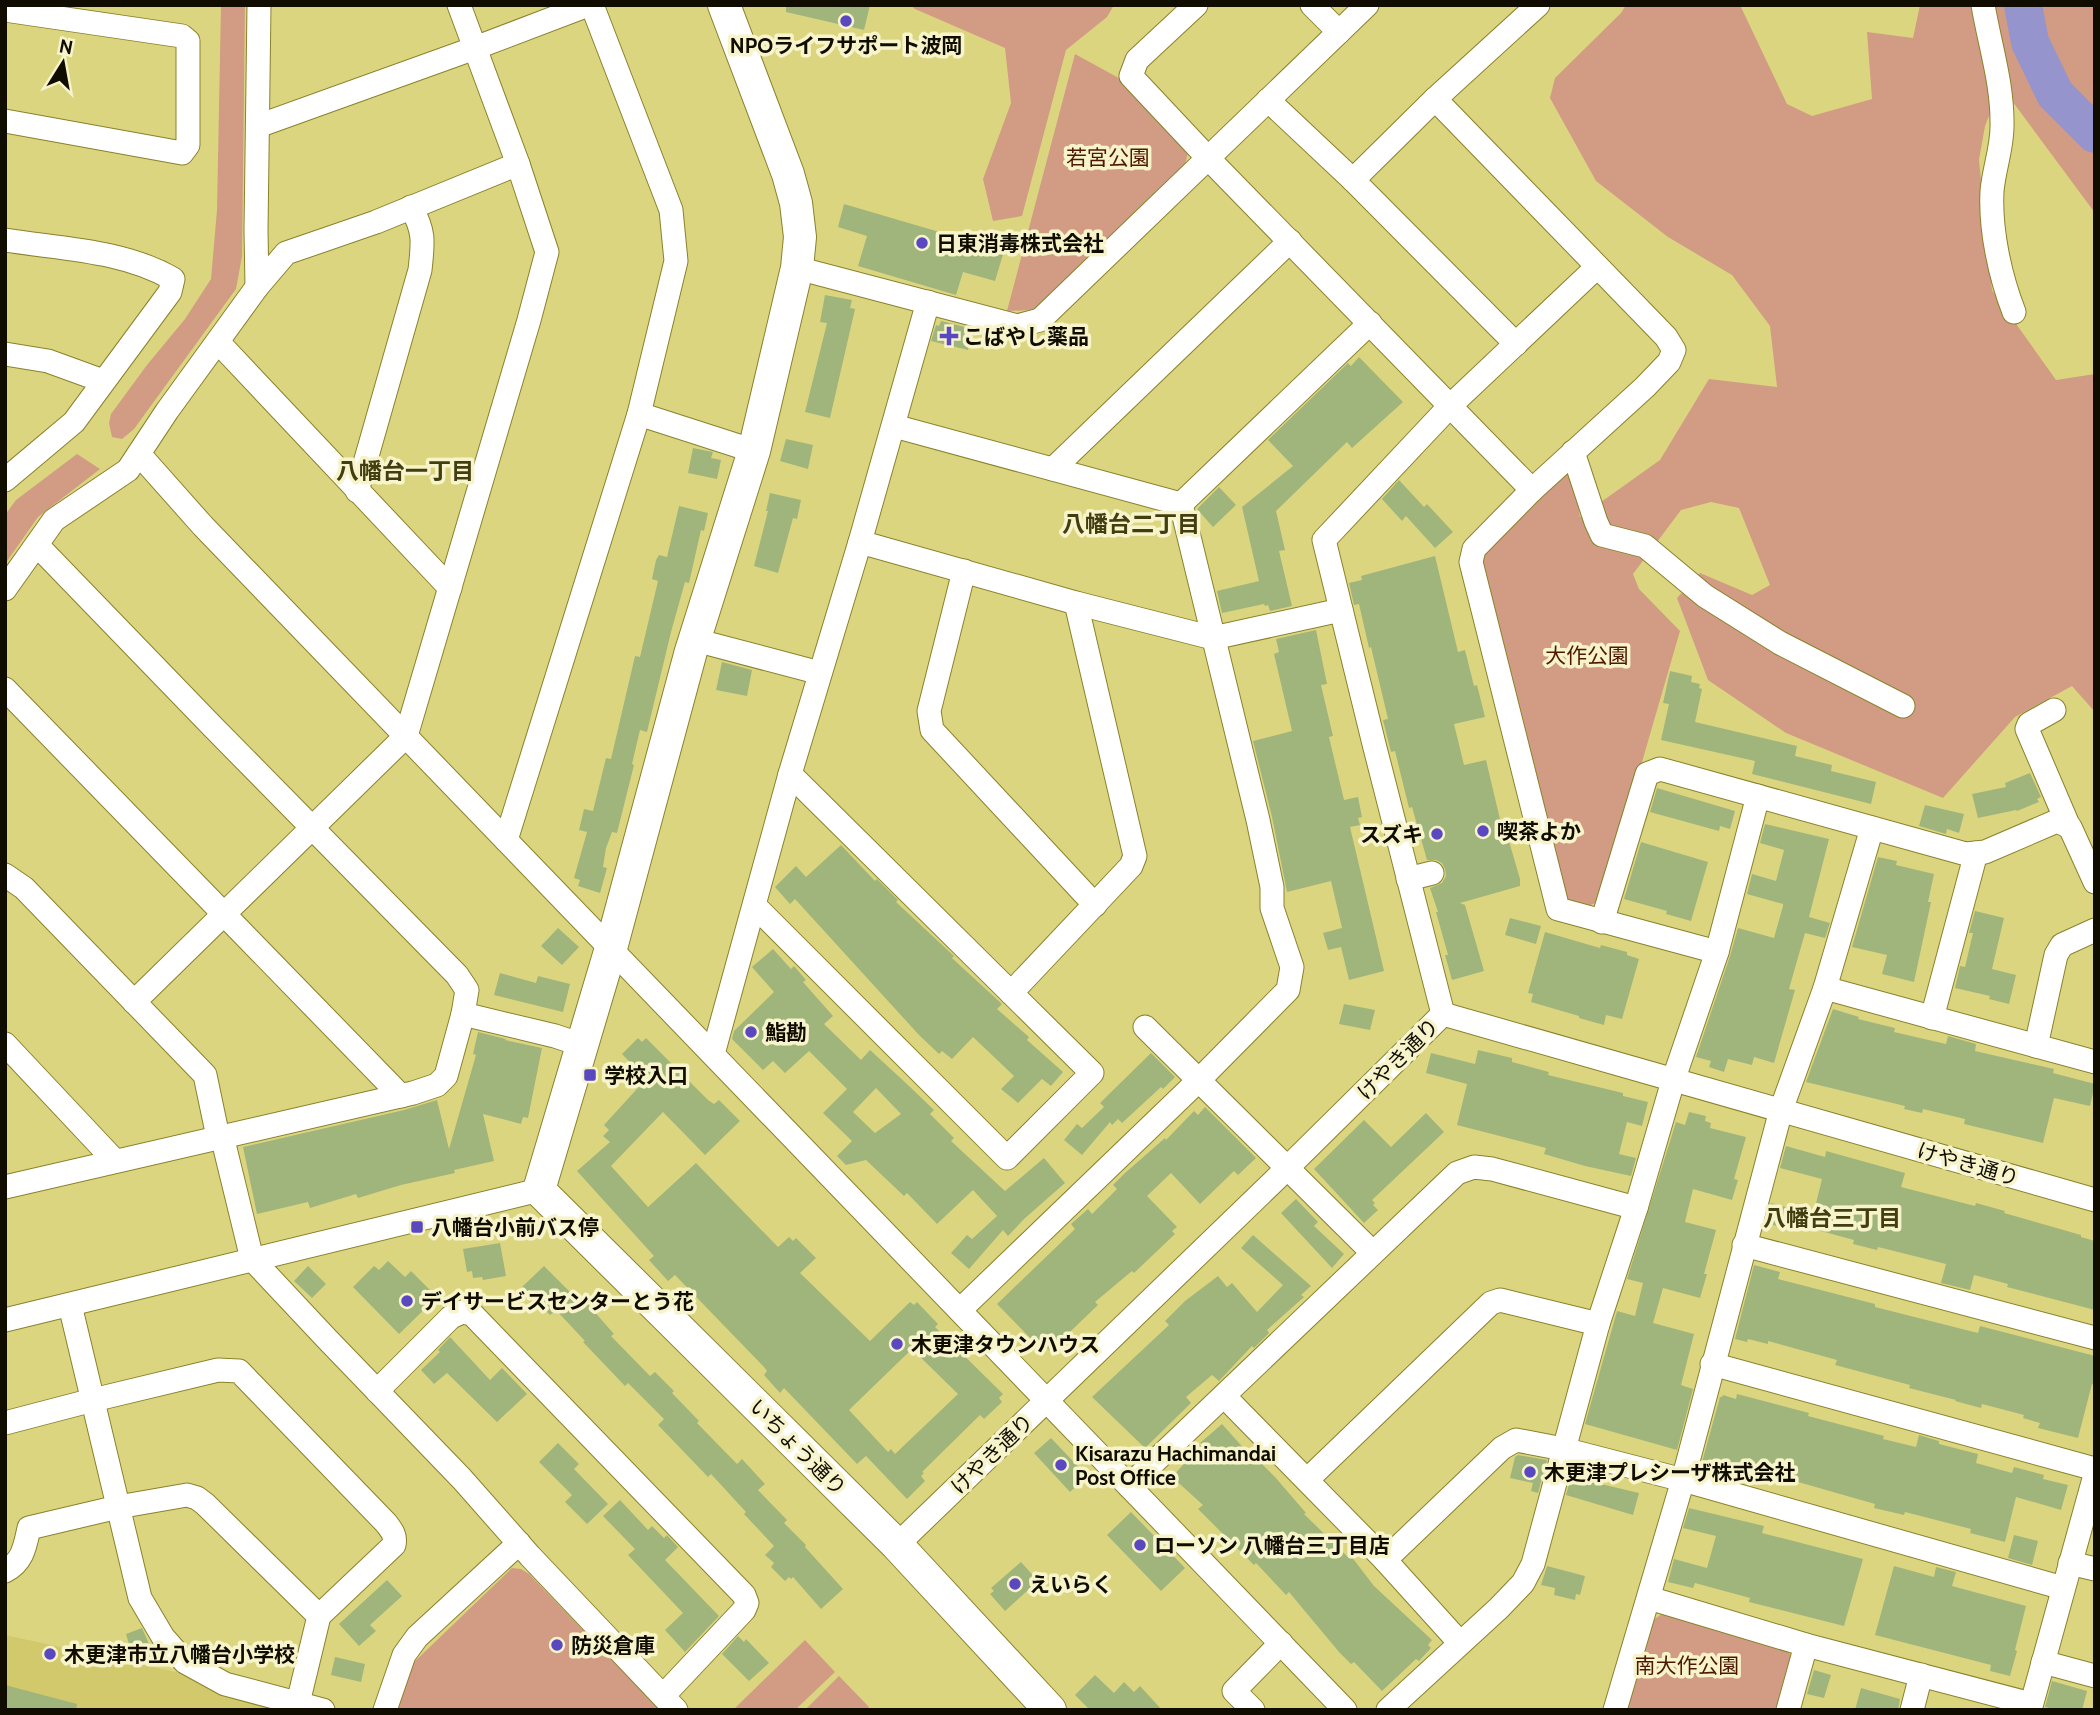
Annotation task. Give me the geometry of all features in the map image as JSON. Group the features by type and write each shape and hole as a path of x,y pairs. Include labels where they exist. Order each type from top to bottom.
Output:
{"street":[{"path":"134,1002 406,736 547,252 518,164 459,5"},
{"path":"258,126 590,5 671,209 676,261 639,414 506,840"},
{"path":"5,1320 539,1190 611,948 695,640 754,451 797,268 800,237 796,203 788,174 724,5"},
{"path":"1196,5 1137,61 1131,76 1532,490"},
{"path":"1312,5 1339,32"},
{"path":"797,268 1017,326 1040,320 1367,5"},
{"path":"1353,180 1435,99 1538,5"},
{"path":"1983,5 2000,85 2002,129 1992,191 1994,221 2002,279 2014,312"},
{"path":"257,287 260,6"},
{"path":"5,10 182,36 188,41 188,145 182,153 5,121"},
{"path":"1435,99 1666,337 1674,350 1669,362 1645,387 1532,490 1474,549 1471,562 1558,909 1717,953"},
{"path":"1268,100 1353,180 1516,344"},
{"path":"5,589 54,520 128,470 167,411 257,287 286,253 411,208 518,164"},
{"path":"357,491 420,270 421,225 411,208"},
{"path":"5,240 124,258 156,269 173,279 170,292 74,422 5,480"},
{"path":"1053,469 1290,241"},
{"path":"1443,1014 1324,540 1450,406 1597,267"},
{"path":"713,1054 790,774 894,426 928,302"},
{"path":"1181,504 1370,323"},
{"path":"218,342 450,588"},
{"path":"5,354 48,362 103,381"},
{"path":"639,414 754,451"},
{"path":"894,426 1181,504"},
{"path":"1573,452 1602,535 1645,546 1705,596 1780,643 1903,706"},
{"path":"139,454 203,526 917,1262 1345,1710"},
{"path":"960,1310 1199,1080 1288,990 1293,967 1282,913 1272,908 1272,887 1258,820 1181,504"},
{"path":"860,542 1076,603 1213,638 1342,610"},
{"path":"5,1186 401,1096 437,1085 446,1076 467,990 457,975 37,545"},
{"path":"964,571 929,711 932,730 1094,905"},
{"path":"1011,993 1131,866 1135,856 1076,603"},
{"path":"695,640 820,673"},
{"path":"5,689 401,1096"},
{"path":"2054,710 2029,724 2027,729 2095,883"},
{"path":"1602,922 1647,775 1660,769 1966,855 1985,852 2057,821 2069,827"},
{"path":"754,906 1007,1158 1092,1073 790,774"},
{"path":"1388,1710 1524,1584 1533,1564 1598,1324 1673,1081 1717,953 1758,796"},
{"path":"1615,1710 1683,1480 1781,1110 1825,988 1872,828"},
{"path":"1932,1017 1976,853"},
{"path":"1408,879 1432,873"},
{"path":"5,875 24,888 205,1075 252,1259 377,1391 462,1479 669,1703 744,1610 747,1603 744,1595 472,1314 462,1312 451,1317 377,1391"},
{"path":"2036,1046 2056,955 2063,945 2095,930"},
{"path":"1825,988 2095,1062"},
{"path":"463,1014 582,1045"},
{"name":"けやき通り","path":"897,1545 1443,1014 2095,1200"},
{"path":"1145,1027 1372,1252"},
{"path":"5,1044 116,1161"},
{"path":"1129,1486 1457,1173 1474,1167 1492,1169 1636,1208"},
{"name":"いちょう通り","path":"539,1190 897,1545 1050,1710"},
{"path":"1744,1245 2095,1338"},
{"path":"1307,1480 1491,1303 1500,1300 1598,1324"},
{"path":"71,1305 140,1598 163,1637 186,1662 225,1684 323,1710"},
{"path":"1712,1364 2095,1469"},
{"path":"5,1423 218,1370 239,1371 394,1532 394,1545 319,1616 298,1703"},
{"path":"1224,1396 1385,1560 1460,1643"},
{"path":"1385,1560 1502,1448 1516,1440 1563,1449 1683,1480 2063,1588"},
{"path":"1649,1598 1806,1645 2031,1707 2095,1475"},
{"path":"5,1572 14,1567 22,1557 29,1528 187,1494 197,1498 319,1616"},
{"path":"385,1710 404,1655 417,1637 519,1543"},
{"path":"2070,1563 2095,1569"},
{"path":"1252,1710 1234,1691 1281,1643"},
{"path":"1788,1710 1806,1645"},
{"path":"2043,1662 2095,1676"},
{"path":"1912,1710 1921,1675"}],"shaded area":[{"name":"木更津市立八幡台小学校","path":"5,1635 185,1674 279,1710 5,1710"}],"green space":[{"path":"221,5 245,5 242,256 236,289 134,429 122,439 112,437 109,423 111,414 185,319 211,279 217,210"},
{"path":"910,5 1114,5 1107,17 1066,50 1022,216 993,221 983,179 1011,103 1005,48"},
{"name":"大作公園","path":"1626,5 1740,5 1787,104 1812,116 1872,99 1867,32 1913,38 1920,5 2095,5 2095,213 2001,86 1985,126 1979,160 1992,290 2056,380 2095,374 2095,712 2072,686 2015,717 1943,798 1786,733 1708,680 1677,598 1700,573 1752,595 1770,585 1739,508 1711,502 1681,510 1633,574 1639,589 1680,631 1602,900 1586,907 1562,902 1475,563 1565,469 1574,474 1580,517 1660,460 1709,379 1777,387 1770,326 1732,275 1668,237 1596,181 1550,98 1555,78"},
{"name":"若宮公園","path":"1075,54 1117,77 1188,152 1185,166 1034,310 1007,311"},
{"path":"77,454 100,469 38,517 5,564 5,515 16,500"},
{"path":"512,1568 529,1574 660,1710 398,1710 410,1666"},
{"name":"南大作公園","path":"1665,1612 1782,1647 1791,1655 1792,1660 1777,1710 1626,1710 1653,1620"},
{"path":"805,1640 835,1672 795,1710 733,1710"},
{"path":"839,1676 869,1707 867,1710 805,1710"}],"building":[{"name":"NPOライフサポート波岡","path":"786,5 870,5 864,30 786,12"},
{"name":"日東消毒株式会社","path":"844,204 1004,251 995,281 963,272 956,295 858,266 867,236 838,227"},
{"path":"825,295 852,300 850,308 855,309 830,418 805,412 827,323 820,322"},
{"name":"こばやし薬品","path":"941,321 973,329 968,350 931,341 936,325 939,326"},
{"path":"1359,357 1403,402 1352,448 1347,442 1276,511 1285,550 1279,551 1292,606 1270,611 1268,605 1264,604 1222,613 1217,591 1259,581 1242,507 1293,466 1268,440 1348,363 1351,366"},
{"path":"786,439 813,445 808,469 780,461"},
{"path":"693,448 713,452 711,458 721,460 717,479 688,473"},
{"path":"1399,480 1424,507 1427,504 1453,532 1435,548 1406,516 1402,521 1382,499"},
{"path":"1219,487 1236,505 1213,527 1197,509"},
{"path":"770,493 801,500 797,519 793,518 778,573 754,566"},
{"path":"679,506 708,513 704,531 701,530 689,583 685,582 671,632 647,732 640,730 617,833 612,832 606,848 603,867 607,868 600,893 578,886 580,880 574,878 587,832 579,830 584,809 593,811 606,758 611,759 635,656 640,657 658,581 652,579 656,560 659,555 667,557"},
{"path":"1435,556 1458,652 1465,650 1485,717 1454,724 1464,765 1486,760 1503,832 1506,831 1520,879 1520,886 1460,903 1465,905 1484,971 1452,980 1438,912 1430,888 1442,883 1446,876 1445,869 1442,863 1436,860 1427,860 1412,807 1409,808 1395,751 1391,752 1383,720 1388,719 1371,647 1369,648 1359,604 1354,605 1349,583 1362,580 1361,576"},
{"path":"1316,630 1327,684 1321,685 1333,736 1329,737 1344,800 1358,797 1362,817 1358,818 1360,825 1350,827 1384,971 1349,980 1341,947 1328,950 1323,933 1342,928 1331,881 1287,892 1253,741 1292,731 1274,654 1279,652 1276,639"},
{"path":"722,662 752,670 747,696 716,690"},
{"path":"1670,671 1692,676 1691,682 1700,684 1699,688 1702,689 1695,722 1797,746 1795,756 1832,765 1831,771 1876,782 1871,804 1752,774 1755,761 1661,740 1669,704 1663,703"},
{"path":"2030,773 2041,797 2037,799 2039,802 2017,811 1978,818 1972,794 2006,787 2005,783"},
{"path":"1657,788 1735,811 1730,829 1720,826 1719,831 1650,812"},
{"path":"1925,805 1964,814 1959,833 1947,829 1946,834 1919,826"},
{"path":"1765,824 1829,839 1809,917 1830,923 1825,938 1805,933 1789,989 1795,990 1774,1063 1754,1057 1752,1065 1728,1059 1724,1072 1709,1067 1711,1061 1696,1057 1738,928 1774,938 1783,906 1747,894 1752,874 1776,881 1784,850 1760,843"},
{"path":"1641,842 1708,862 1691,921 1624,899"},
{"path":"841,845 875,881 877,879 898,900 896,902 954,956 952,958 1002,1004 997,1009 1063,1072 1051,1086 1042,1079 1018,1103 1001,1089 1014,1076 973,1037 952,1059 942,1051 939,1054 795,899 790,904 775,887 796,866 806,877"},
{"path":"1878,857 1897,861 1896,865 1934,874 1928,902 1931,902 1914,982 1882,974 1887,955 1852,947"},
{"path":"1975,911 2004,918 1992,969 2016,975 2009,1004 1989,999 1990,996 1955,988 1960,966 1965,967"},
{"path":"1510,918 1541,926 1536,944 1505,935"},
{"path":"558,928 579,947 562,965 541,946"},
{"path":"1545,932 1600,948 1601,945 1627,952 1627,955 1639,959 1622,1019 1606,1015 1604,1025 1531,1002 1533,994 1528,993"},
{"path":"773,949 791,969 794,966 806,980 803,982 833,1016 824,1024 861,1060 870,1050 908,1085 934,1110 930,1114 954,1138 951,1141 1005,1191 1044,1158 1065,1183 1008,1236 1003,1230 969,1269 951,1253 967,1235 972,1239 997,1216 973,1190 937,1224 907,1193 904,1196 866,1160 846,1165 837,1156 852,1141 823,1113 847,1089 809,1051 785,1073 773,1061 763,1070 732,1039 734,1031 774,992 752,967","holes":["876,1088 901,1114 875,1133 853,1112"]},
{"path":"500,973 536,983 538,976 570,984 563,1012 494,995"},
{"path":"1344,1004 1375,1010 1370,1030 1339,1024"},
{"path":"1833,1009 1859,1017 1858,1019 1895,1028 1894,1032 1946,1044 1948,1036 1976,1044 1975,1051 2054,1069 2053,1073 2095,1084 2090,1106 2054,1098 2043,1143 1964,1124 1965,1119 1923,1109 1922,1113 1904,1109 1905,1106 1806,1082"},
{"path":"478,1032 542,1048 528,1118 523,1117 521,1124 483,1114 494,1161 358,1198 356,1194 310,1208 308,1202 257,1214 243,1147 437,1100 449,1149 476,1055 473,1054"},
{"path":"638,1038 642,1042 646,1038 708,1100 714,1104 719,1100 740,1121 705,1155 663,1112 611,1166 648,1207 696,1163 778,1247 789,1237 793,1241 796,1238 816,1258 800,1273 870,1341 910,1302 914,1305 917,1302 938,1324 935,1327 1003,1394 999,1398 1002,1402 984,1419 980,1415 922,1472 924,1473 921,1476 925,1481 907,1499 866,1456 857,1464 784,1388 780,1393 764,1375 767,1371 764,1367 675,1275 668,1281 649,1260 654,1256 577,1171 610,1142 603,1136 609,1130 604,1125 646,1079 622,1054","holes":["912,1349 958,1394 895,1454 891,1449 888,1452 849,1410"]},
{"path":"1478,1050 1512,1058 1512,1062 1549,1072 1548,1075 1623,1093 1623,1096 1648,1102 1642,1126 1627,1122 1619,1154 1636,1158 1631,1176 1544,1154 1546,1148 1457,1125 1467,1084 1426,1073 1431,1053 1475,1064"},
{"path":"1151,1053 1175,1077 1122,1123 1118,1119 1112,1125 1110,1122 1082,1155 1064,1140 1077,1124 1082,1128 1104,1107 1100,1103"},
{"path":"1205,1107 1256,1158 1238,1175 1234,1171 1200,1204 1171,1173 1147,1196 1177,1227 1172,1231 1175,1234 1134,1273 1132,1271 1095,1302 1098,1305 1050,1351 1045,1346 1041,1349 997,1304 1075,1229 1071,1224 1088,1209 1092,1214 1117,1189 1113,1185 1125,1173 1165,1138 1166,1140 1194,1111 1198,1115"},
{"path":"1689,1112 1706,1116 1705,1121 1711,1123 1710,1128 1746,1137 1734,1179 1738,1180 1732,1200 1693,1189 1685,1222 1716,1230 1700,1298 1663,1288 1653,1323 1694,1334 1681,1385 1693,1389 1677,1450 1585,1424 1617,1311 1635,1316 1643,1283 1627,1279 1676,1122 1685,1125"},
{"path":"1426,1113 1444,1132 1372,1200 1378,1210 1364,1223 1314,1169 1364,1120 1391,1147"},
{"path":"1786,1146 1825,1157 1826,1151 1905,1173 1901,1187 2005,1211 2004,1213 2095,1241 2095,1310 2007,1287 2008,1284 1974,1275 1970,1290 1941,1283 1946,1264 1878,1247 1877,1250 1853,1244 1854,1240 1810,1228 1822,1179 1780,1168"},
{"path":"1296,1199 1318,1222 1314,1226 1344,1254 1332,1268 1281,1213"},
{"path":"1771,1203 1800,1211 1795,1231 1766,1223"},
{"path":"1253,1235 1311,1286 1301,1295 1304,1297 1267,1330 1269,1333 1254,1348 1252,1346 1219,1381 1212,1375 1186,1397 1191,1403 1145,1448 1092,1397 1169,1325 1165,1321 1185,1301 1218,1276 1227,1287 1232,1283 1257,1312 1283,1285 1241,1248"},
{"path":"500,1243 506,1276 483,1280 482,1277 473,1278 472,1271 467,1272 463,1249"},
{"name":"デイサービスセンターとう花","path":"388,1261 405,1277 411,1271 437,1297 399,1334 353,1287 374,1266 379,1270"},
{"path":"1754,1265 1780,1272 1778,1279 1875,1304 1875,1307 1978,1333 1980,1326 2095,1356 2095,1385 2092,1384 2078,1438 2038,1428 2040,1423 2023,1418 2024,1415 1982,1404 1981,1408 1835,1365 1837,1360 1768,1341 1768,1344 1735,1339"},
{"path":"308,1266 326,1284 312,1298 294,1281"},
{"path":"544,1266 582,1304 585,1301 614,1334 611,1336 650,1376 655,1372 674,1391 672,1393 699,1421 697,1423 737,1464 742,1459 765,1484 758,1490 787,1520 784,1523 843,1589 821,1609 793,1577 785,1581 771,1567 774,1563 765,1555 774,1546 711,1474 708,1477 658,1425 664,1419 628,1383 625,1386 556,1310 550,1315 522,1287"},
{"path":"450,1337 490,1380 502,1368 527,1394 497,1422 447,1373 434,1384 421,1370 440,1352 438,1350"},
{"path":"1737,1394 1809,1413 1808,1416 1916,1447 1919,1435 1939,1441 1939,1444 1978,1454 1976,1463 2012,1473 2014,1467 2044,1475 2043,1479 2068,1485 2061,1510 2016,1497 2005,1542 1970,1533 1971,1529 1905,1512 1904,1515 1874,1508 1875,1504 1770,1474 1722,1462 1721,1467 1702,1462 1720,1397 1723,1395 1736,1399"},
{"path":"1222,1424 1256,1462 1258,1460 1275,1477 1306,1513 1304,1514 1349,1558 1351,1556 1374,1586 1432,1640 1428,1645 1431,1648 1419,1661 1416,1659 1382,1691 1354,1662 1351,1664 1339,1652 1289,1592 1286,1595 1198,1509 1203,1505 1172,1477 1202,1444 1200,1443"},
{"path":"1051,1438 1087,1476 1070,1492 1034,1453"},
{"path":"558,1443 579,1464 574,1469 608,1504 587,1524 565,1502 572,1495 539,1462"},
{"name":"木更津プレシーザ株式会社","path":"1518,1455 1547,1460 1538,1493 1531,1491 1533,1483 1510,1478 1515,1457"},
{"path":"1571,1477 1639,1493 1633,1515 1566,1495"},
{"path":"620,1500 648,1530 652,1526 664,1538 667,1535 678,1547 665,1560 719,1616 685,1652 665,1630 683,1613 628,1555 635,1549 603,1516"},
{"path":"1689,1508 1764,1526 1762,1533 1863,1559 1844,1626 1749,1602 1750,1598 1695,1583 1693,1588 1668,1582 1674,1559 1707,1568 1716,1536 1683,1528"},
{"name":"ローソン 八幡台三丁目店","path":"1131,1512 1185,1568 1161,1591 1107,1535"},
{"path":"2014,1535 2038,1541 2032,1565 2008,1558"},
{"name":"えいらく","path":"1021,1562 1038,1581 1005,1611 990,1594 994,1591 991,1588"},
{"path":"1547,1566 1585,1576 1580,1595 1576,1594 1575,1600 1554,1595 1555,1588 1541,1585"},
{"path":"1894,1566 1934,1577 1936,1567 1956,1572 1952,1586 2026,1606 2010,1676 1990,1671 1991,1665 1875,1635"},
{"path":"387,1580 402,1596 370,1625 376,1631 359,1646 339,1624"},
{"path":"142,1628 152,1651 133,1657 126,1634"},
{"path":"738,1636 744,1642 746,1639 769,1663 749,1681 722,1654"},
{"path":"335,1657 365,1664 361,1682 331,1675"},
{"path":"1814,1670 1831,1675 1824,1698 1807,1694"},
{"path":"1095,1675 1114,1693 1124,1682 1134,1692 1140,1686 1162,1710 1090,1710 1075,1695"},
{"path":"2052,1681 2087,1691 2082,1710 2045,1707"},
{"path":"5,1685 77,1704 76,1710 5,1710"},
{"path":"1861,1688 1900,1699 1898,1710 1855,1710"}],"waterway":[{"path":"2023,5 2030,42 2055,94 2095,134"}],"place":[{"name":"NPOライフサポート波岡","path":"846,21"},
{"name":"日東消毒株式会社","path":"922,243"},
{"name":"こばやし薬品","path":"949,336"},
{"name":"喫茶よか","path":"1483,831"},
{"name":"スズキ","path":"1437,834"},
{"name":"鮨勘","path":"751,1032"},
{"name":"学校入口","path":"590,1075"},
{"name":"八幡台小前バス停","path":"417,1227"},
{"name":"デイサービスセンターとう花","path":"407,1301"},
{"name":"木更津タウンハウス","path":"897,1344"},
{"name":"Kisarazu Hachimandai Post Office","path":"1061,1465"},
{"name":"木更津プレシーザ株式会社","path":"1530,1472"},
{"name":"ローソン 八幡台三丁目店","path":"1140,1545"},
{"name":"えいらく","path":"1015,1584"},
{"name":"防災倉庫","path":"557,1645"},
{"name":"木更津市立八幡台小学校","path":"50,1654"}],"district":[{"name":"八幡台一丁目","path":"405,471"},
{"name":"八幡台二丁目","path":"1131,524"},
{"name":"八幡台三丁目","path":"1832,1218"}]}
